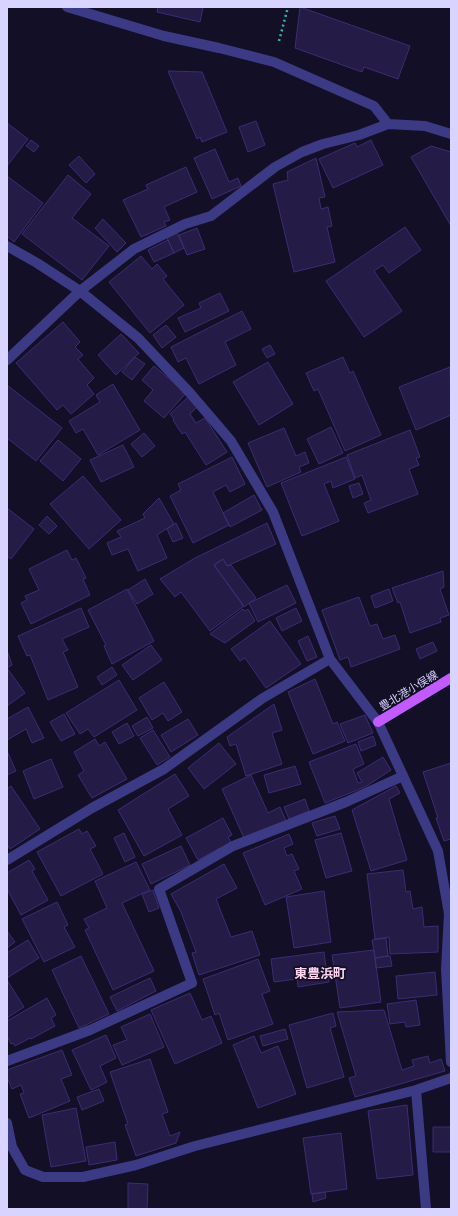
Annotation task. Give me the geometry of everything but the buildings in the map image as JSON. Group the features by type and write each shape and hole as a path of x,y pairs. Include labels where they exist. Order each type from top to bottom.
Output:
{"main road":[{"name":"豊北港小俣線","path":"378,722 451,678"}],"street":[{"path":"67,7 164,36 274,62 374,106 388,124"},
{"path":"7,360 80,291 134,249 186,224 211,216 275,167 296,156 323,144 359,135 388,124 425,126 451,134"},
{"path":"7,246 37,263 80,291 138,338 190,393 231,441 273,512 330,659 378,722 438,851 450,914 446,969 451,1062"},
{"path":"7,860 92,808 164,769 263,698 330,659"},
{"path":"7,1061 90,1030 192,983 159,889 233,846 346,802 403,776"},
{"path":"7,1123 10,1150 25,1170 43,1177 83,1177 136,1165 195,1146 416,1090 451,1078"},
{"path":"416,1090 426,1209"}],"path":[{"path":"274,62 288,7"}],"district":[{"name":"東豊浜町","path":"320,973"}]}
